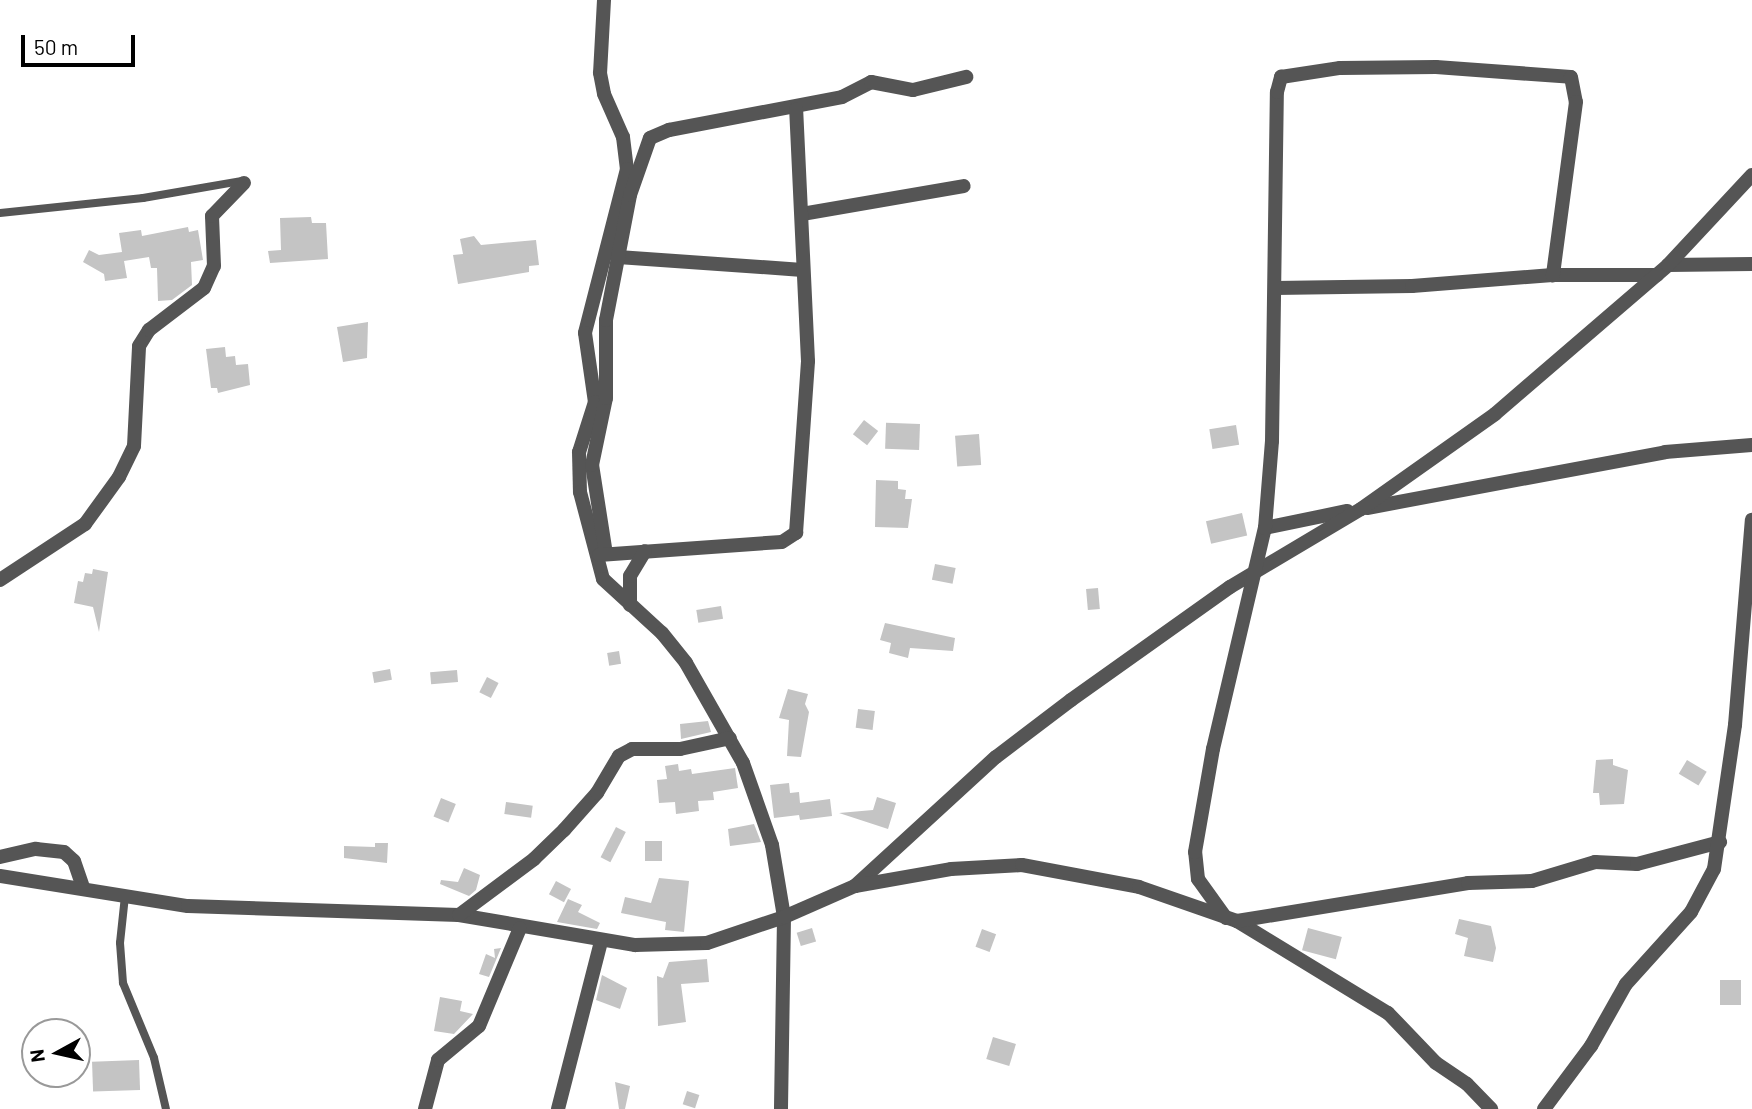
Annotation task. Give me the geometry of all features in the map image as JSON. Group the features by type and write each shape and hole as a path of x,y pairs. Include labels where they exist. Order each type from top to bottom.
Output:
{"street":[{"path":"604,0 600,73 627,153 585,333 595,402 581,440 577,469 610,590 630,605 686,663 730,738 772,845 784,917 781,1109"},
{"path":"1231,919 1198,879 1195,852 1213,749 1265,528 1275,288 1277,92 1281,77 1340,68 1436,67 1571,77 1576,102 1553,275"},
{"path":"601,555 593,451 606,398 606,320 630,195 650,138 669,130 796,109 842,97 872,82 912,90 966,77"},
{"path":"601,555 782,542 796,533 808,361 796,109"},
{"path":"855,886 1011,746 1256,571 1361,509 1495,414 1662,270 1752,175"},
{"path":"0,580 85,524 118,477 134,446 139,346 149,330 204,288 214,266 212,216 243,182"},
{"path":"802,214 964,186"},
{"path":"618,257 803,270"},
{"path":"1275,288 1412,286 1752,264"},
{"path":"1265,528 1665,452 1752,444"},
{"path":"1544,1109 1591,1046 1626,984 1704,892 1720,842 1735,725 1752,520"},
{"path":"630,605 630,576 645,551"},
{"path":"459,915 556,837 597,793 619,757 632,749 680,749 730,738"},
{"path":"1231,919 1468,883 1532,881 1595,862 1657,860 1720,842"},
{"path":"0,856 37,849 64,852 74,861 83,887"},
{"path":"0,876 83,887 188,906 459,915 520,928 635,945 707,943 784,917 855,886 951,869 1022,864 1139,887 1231,919 1388,1013 1436,1063 1467,1084 1491,1109"},
{"path":"425,1109 439,1060 479,1026 520,928"},
{"path":"558,1109 601,940"}],"lane":[{"path":"0,213 143,198 243,182"},
{"path":"125,896 120,943 123,983 154,1058 166,1109"}],"building":[{"path":"311,217 312,223 326,223 328,259 270,263 268,251 281,250 280,218"},
{"path":"188,227 189,232 198,230 203,260 191,262 192,285 172,300 158,301 157,268 151,268 149,257 124,261 127,278 105,281 104,274 83,262 89,250 99,255 122,252 119,233 141,230 142,236"},
{"path":"474,236 481,245 536,240 539,265 529,266 529,272 458,284 453,255 463,254 460,239"},
{"path":"368,322 367,358 343,362 337,327"},
{"path":"225,347 226,357 235,356 236,365 248,364 250,385 218,393 217,388 211,388 206,349"},
{"path":"864,420 878,431 867,445 853,434"},
{"path":"886,423 920,424 919,450 885,449"},
{"path":"1236,425 1239,445 1212,449 1209,429"},
{"path":"979,434 981,465 957,467 955,436"},
{"path":"876,480 898,481 898,489 906,490 905,499 912,499 908,528 875,527"},
{"path":"1242,513 1247,535 1211,544 1206,521"},
{"path":"935,564 956,568 953,584 932,580"},
{"path":"93,569 108,572 99,632 93,607 74,603 78,581 83,582 85,573 92,574"},
{"path":"1098,588 1100,609 1088,610 1086,589"},
{"path":"721,606 723,619 698,623 696,610"},
{"path":"885,623 955,638 953,651 910,648 908,658 889,653 891,643 880,640"},
{"path":"619,651 621,664 609,666 607,653"},
{"path":"390,669 392,680 374,683 372,672"},
{"path":"457,670 458,682 431,684 430,672"},
{"path":"487,677 499,683 491,698 479,692"},
{"path":"788,689 808,694 805,704 809,712 801,757 787,756 789,720 779,718"},
{"path":"858,709 875,711 873,730 856,728"},
{"path":"708,721 711,732 681,739 680,724"},
{"path":"1613,759 1613,765 1628,770 1624,804 1600,805 1599,793 1593,793 1596,760"},
{"path":"1687,760 1707,772 1698,786 1679,774"},
{"path":"678,764 679,771 691,769 692,774 735,768 738,788 713,792 714,800 698,801 699,811 676,814 675,802 659,803 657,780 667,779 665,766"},
{"path":"789,783 790,793 799,792 800,803 830,799 832,816 800,820 799,815 774,818 770,785"},
{"path":"877,797 896,803 888,829 839,813 873,810"},
{"path":"441,798 456,804 448,823 434,817"},
{"path":"506,802 533,806 531,818 504,814"},
{"path":"754,824 761,842 730,846 728,829"},
{"path":"616,827 626,832 610,862 601,857"},
{"path":"645,841 662,841 662,861 645,861"},
{"path":"375,843 388,843 387,863 344,858 344,846 375,847"},
{"path":"464,868 480,875 476,890 469,896 440,884 441,880 458,882"},
{"path":"659,878 689,881 684,932 665,930 666,922 621,913 625,897 651,903"},
{"path":"556,881 571,889 564,902 549,894"},
{"path":"568,899 582,905 578,912 600,923 597,929 557,922"},
{"path":"1459,919 1491,926 1496,948 1493,962 1464,956 1468,938 1455,934"},
{"path":"812,928 816,941 801,946 797,933"},
{"path":"1308,928 1342,937 1336,959 1302,950"},
{"path":"982,929 996,934 990,952 976,947"},
{"path":"501,948 489,977 479,974 486,954 495,958 494,949"},
{"path":"707,959 709,982 681,984 686,1022 658,1026 657,976 663,978 669,962"},
{"path":"602,975 627,988 620,1009 596,1000"},
{"path":"1720,980 1741,980 1741,1005 1720,1005"},
{"path":"440,997 462,1001 460,1011 473,1014 454,1034 434,1031"},
{"path":"993,1037 1016,1044 1009,1066 986,1059"},
{"path":"139,1060 140,1090 93,1092 92,1062"},
{"path":"615,1082 630,1086 625,1109 619,1109"},
{"path":"687,1091 699,1095 695,1108 683,1104"}]}
